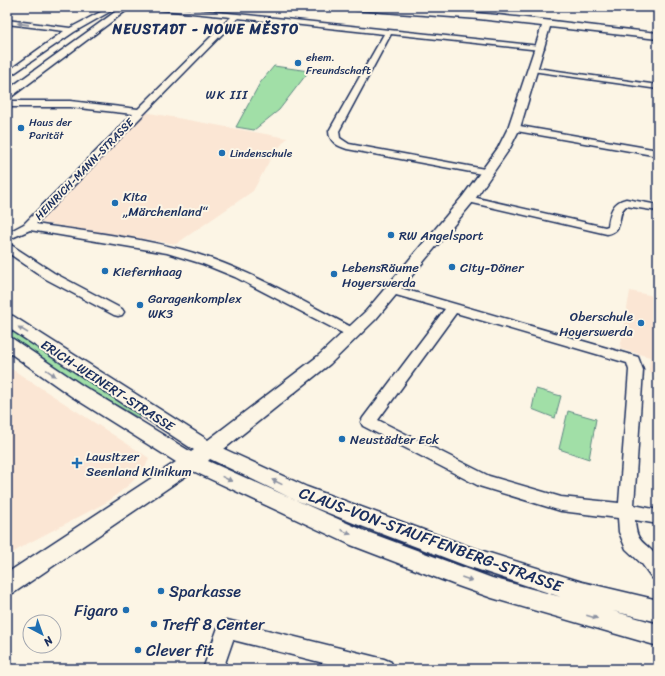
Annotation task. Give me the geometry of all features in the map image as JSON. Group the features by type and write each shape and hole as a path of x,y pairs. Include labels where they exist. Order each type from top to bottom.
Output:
{"street":[{"path":"7,76 11,70 71,30 116,7"},
{"path":"7,88 116,7"},
{"path":"7,95 127,7"},
{"path":"153,7 540,48"},
{"path":"356,7 482,12 547,23 658,36"},
{"path":"386,7 461,13 482,12"},
{"name":"HEINRICH-MANN-STRASSE","path":"7,237 28,226 236,16"},
{"path":"7,22 71,30"},
{"path":"7,585 209,450 324,360 352,333 393,290 468,199 504,148 514,128 547,23"},
{"path":"389,32 334,131 334,138 346,146 487,172"},
{"path":"532,69 658,86"},
{"path":"7,104 70,104 140,112"},
{"path":"514,128 658,153"},
{"path":"468,199 600,230 607,230 613,227 618,207 622,203 626,202 658,208"},
{"name":"HEINRICH-MANN-STRASSE","path":"28,226 138,244 207,260 239,274 352,333"},
{"path":"7,247 50,276 118,312"},
{"path":"393,290 628,357 633,360 636,370 626,511 627,532 632,544 648,558 658,572"},
{"path":"453,308 368,422 485,482 561,504 626,511 658,517"},
{"name":"ERICH-WEINERT-STRASSE","path":"7,320 209,450"},
{"name":"ERICH-WEINERT-STRASSE","path":"7,343 77,391 192,462"},
{"name":"CLAUS-VON-STAUFFENBERG-STRASSE","path":"209,450 300,493 467,556 582,593 658,611"},
{"name":"CLAUS-VON-STAUFFENBERG-STRASSE","path":"192,462 358,538 458,576 500,590 658,635"},
{"path":"213,669 226,629 384,669"}],"shaded area":[{"path":"144,112 287,138 272,156 253,191 176,244 42,223 42,219"},
{"name":"Oberschule Hoyerswerda","path":"630,291 658,297 658,374 649,372 650,357 620,349"},
{"name":"Lausitzer Seenland Klinikum","path":"7,366 149,458 145,468 131,483 109,501 23,546 7,557"}],"green space":[{"path":"274,66 309,71 279,110 254,130 236,127 260,83"},
{"path":"7,326 142,415 139,418 68,377 7,334"},
{"path":"536,389 561,396 555,418 532,409"},
{"path":"568,411 596,419 589,459 559,449"}],"place":[{"name":"ehem. Freundschaft","path":"298,63"},
{"name":"Haus der Parität","path":"21,128"},
{"name":"Lindenschule","path":"222,153"},
{"name":"Kita „Märchenland“","path":"115,203"},
{"name":"RW Angelsport","path":"391,235"},
{"name":"City-Döner","path":"452,267"},
{"name":"Kiefernhaag","path":"105,271"},
{"name":"LebensRäume Hoyerswerda","path":"334,274"},
{"name":"Garagenkomplex WK3","path":"140,305"},
{"name":"Oberschule Hoyerswerda","path":"641,323"},
{"name":"Neustädter Eck","path":"342,439"},
{"name":"Lausitzer Seenland Klinikum","path":"77,463"},
{"name":"Sparkasse","path":"161,591"},
{"name":"Figaro","path":"126,610"},
{"name":"Treff 8 Center","path":"154,624"},
{"name":"Clever fit","path":"138,650"}],"district":[{"name":"NEUSTADT - NOWE MĚSTO","path":"206,29"},
{"name":"WK III","path":"227,94"}]}
